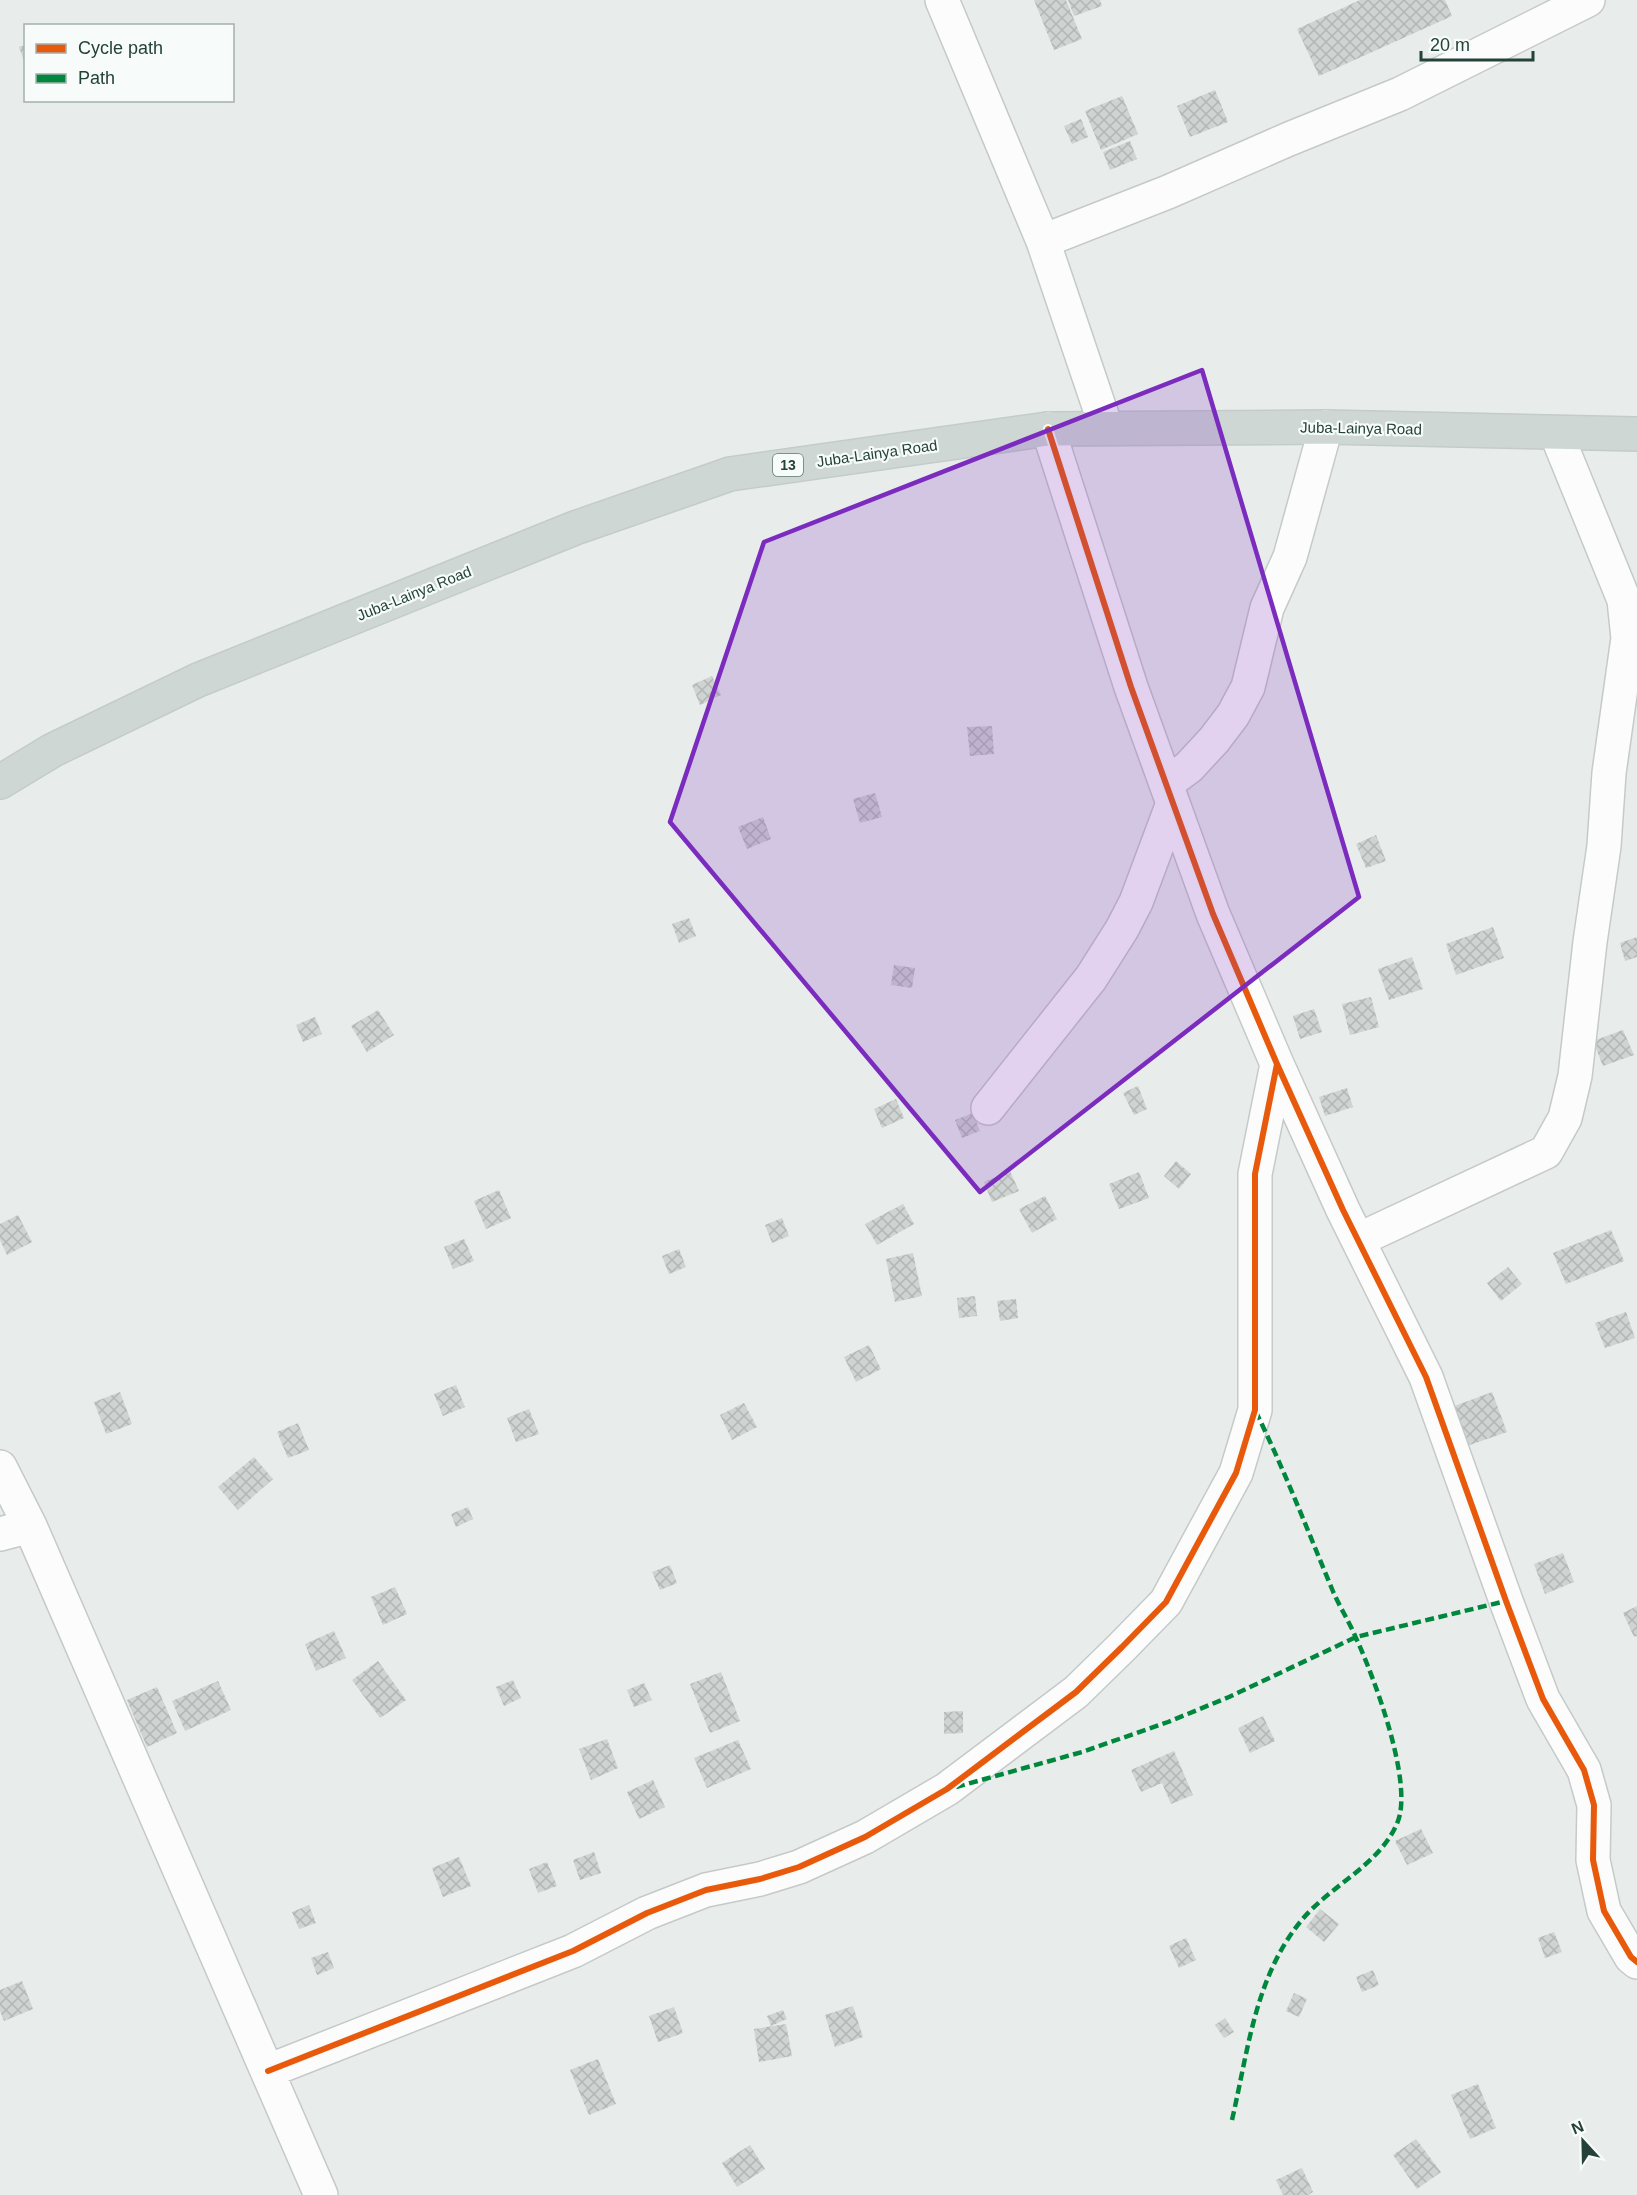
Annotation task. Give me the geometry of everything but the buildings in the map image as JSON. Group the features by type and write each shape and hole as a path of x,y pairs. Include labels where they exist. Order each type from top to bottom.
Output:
{"main road":[{"name":"Juba-Lainya Road","path":"0,782 53,750 198,680 575,528 730,474 1048,429 1326,427 1637,434"}],"street":[{"path":"942,0 1043,241 1106,427"},
{"path":"1043,241 1168,192 1400,94 1588,0"},
{"path":"988,1108 1090,978 1122,929 1136,902 1169,794 1189,766 1214,740 1233,715 1248,687 1267,608 1290,557 1326,427"},
{"path":"1048,429 1131,687 1213,914 1277,1064 1358,1240 1426,1377 1543,1699 1584,1770 1594,1805 1593,1860 1604,1911 1637,1962"},
{"path":"1358,1240 1546,1152 1565,1118 1575,1076 1590,942 1604,846 1609,773 1628,638 1624,600 1556,433"},
{"path":"268,2071 573,1952 647,1913 706,1890 799,1868 865,1837 947,1789 1076,1692 1122,1647 1166,1602 1236,1473 1255,1410 1255,1174 1277,1064"},
{"path":"0,1467 15,1530 268,2071 321,2195"}],"highlighted area":[{"path":"1202,370 1359,897 980,1192 670,822 764,542"}],"marked path":[{"path":"1232,2120 1255,2016 1263,1990 1285,1943 1313,1908 1380,1850 1398,1821 1401,1803 1396,1756 1372,1677 1255,1410"},
{"path":"956,1787 1082,1752 1168,1722 1229,1697 1356,1637 1506,1601"}],"cycle path":[{"path":"1048,429 1131,687 1213,914 1343,1210 1426,1377 1543,1699 1584,1770 1594,1805 1593,1860 1604,1911 1631,1957 1637,1962"},
{"path":"268,2071 573,1951 647,1913 706,1890 760,1879 799,1867 865,1837 947,1789 1076,1692 1122,1647 1166,1602 1236,1473 1255,1410 1255,1174 1277,1064"}]}
